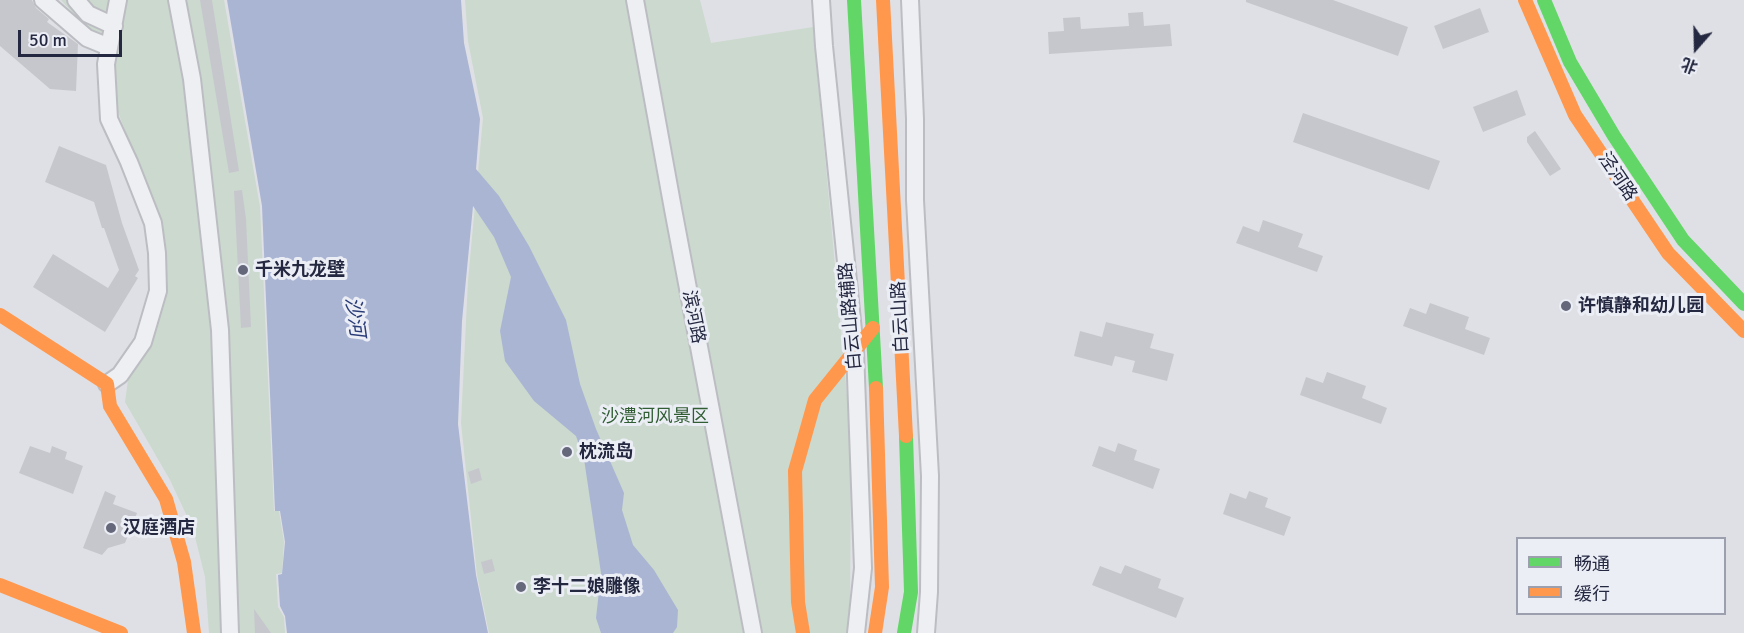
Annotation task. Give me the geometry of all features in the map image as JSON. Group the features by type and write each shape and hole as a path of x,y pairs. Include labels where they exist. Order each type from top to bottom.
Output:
{"main road":[{"name":"白云山路","path":"854,0 873,327 882,587 875,633"},
{"name":"白云山路","path":"883,0 905,396 911,592 904,633"},
{"name":"泾河路","path":"1525,0 1575,115 1668,253 1744,331"},
{"name":"泾河路","path":"1544,0 1570,62 1620,146 1683,240 1744,304"},
{"path":"0,315 106,384 110,406 166,500 184,562 194,633"},
{"path":"802,633 798,603 795,471 815,400 873,327"},
{"path":"0,585 121,633"}],"street":[{"path":"43,0 87,38 110,47"},
{"path":"76,0 88,14 114,26"},
{"path":"106,384 120,375 143,342 158,291 153,223 109,119 106,64 118,0"},
{"path":"177,0 192,79 219,330 230,633"},
{"name":"滨河路","path":"636,0 753,633"},
{"name":"白云山路辅路","path":"821,0 855,350 863,568 856,633"},
{"path":"910,0 915,119 915,200 930,476 929,592 926,633"}],"green space":[{"path":"61,0 224,0 260,207 274,511 279,511 284,542 282,573 276,574 278,607 284,617 285,633 209,633 205,577 193,529 170,480 125,402 128,380 150,348 166,293 134,154 118,112 115,66 119,44 100,38"},
{"name":"沙澧河风景区","path":"465,0 700,0 711,43 813,27 851,439 850,614 847,633 489,633 477,575 461,423 468,281 483,118 468,41"}],"water":[{"name":"沙河","path":"227,0 461,0 464,43 480,119 476,169 499,196 529,246 566,320 580,384 596,429 624,493 622,510 633,545 654,570 678,610 677,627 673,633 601,633 596,618 601,573 584,459 576,436 534,401 505,361 500,331 511,277 494,237 473,206 462,321 458,424 476,575 488,633 287,633 285,616 280,606 278,575 282,574 285,542 280,511 275,511 262,206"}],"building":[{"path":"0,0 32,0 36,8 49,19 47,22 78,44 76,91 50,89 0,46"},
{"path":"200,0 212,0 239,171 229,173"},
{"path":"1246,0 1333,0 1408,27 1398,56 1246,2"},
{"path":"1480,8 1489,32 1443,49 1434,26"},
{"path":"1143,12 1144,26 1170,24 1172,46 1049,54 1048,32 1064,31 1063,18 1080,17 1081,29 1129,26 1128,13"},
{"path":"1517,90 1526,115 1483,132 1473,107"},
{"path":"1303,113 1440,161 1429,190 1293,142"},
{"path":"1535,131 1561,169 1550,176 1527,142 1527,137"},
{"path":"59,146 106,165 122,223 139,270 135,276 138,278 105,332 33,287 53,254 108,288 119,270 94,202 45,182"},
{"path":"242,190 246,219 251,327 241,328 234,191"},
{"path":"1263,220 1303,234 1298,247 1323,256 1317,272 1236,243 1243,226 1259,232"},
{"path":"1430,303 1469,317 1465,329 1490,338 1484,355 1403,326 1410,308 1426,314"},
{"path":"1106,322 1154,334 1150,348 1174,354 1167,381 1132,372 1135,361 1115,356 1112,366 1074,356 1080,331 1102,337"},
{"path":"1327,372 1366,386 1362,398 1387,408 1381,424 1300,395 1306,377 1323,383"},
{"path":"1118,443 1137,450 1134,460 1160,469 1153,489 1092,466 1099,446 1115,452"},
{"path":"30,446 50,453 52,446 67,452 65,459 83,466 73,494 19,473"},
{"path":"479,468 482,480 471,484 468,472"},
{"name":"汉庭酒店","path":"105,491 116,496 113,504 137,513 125,543 108,548 102,555 83,548"},
{"path":"1249,491 1268,498 1265,507 1291,517 1284,536 1223,514 1230,493 1246,499"},
{"path":"492,559 495,571 484,574 481,562"},
{"path":"1125,565 1161,579 1158,588 1184,598 1176,618 1092,585 1100,566 1121,574"},
{"path":"254,609 271,633 255,633"}],"traffic: fast":[{"path":"854,0 876,388"},
{"path":"1544,0 1570,62 1614,136 1683,240 1744,304"},
{"path":"904,633 911,592 906,436"}],"traffic: slow":[{"path":"883,0 906,436"},
{"path":"1525,0 1575,115 1668,253 1744,331"},
{"path":"0,315 107,384 110,406 166,499 184,562 194,633"},
{"path":"803,633 798,602 795,471 815,400 873,328"},
{"path":"875,633 882,587 876,388"},
{"path":"0,585 121,633"}],"place":[{"name":"千米九龙壁","path":"243,270"},
{"name":"许慎静和幼儿园","path":"1566,306"},
{"name":"枕流岛","path":"567,452"},
{"name":"汉庭酒店","path":"111,528"},
{"name":"李十二娘雕像","path":"521,587"}]}
